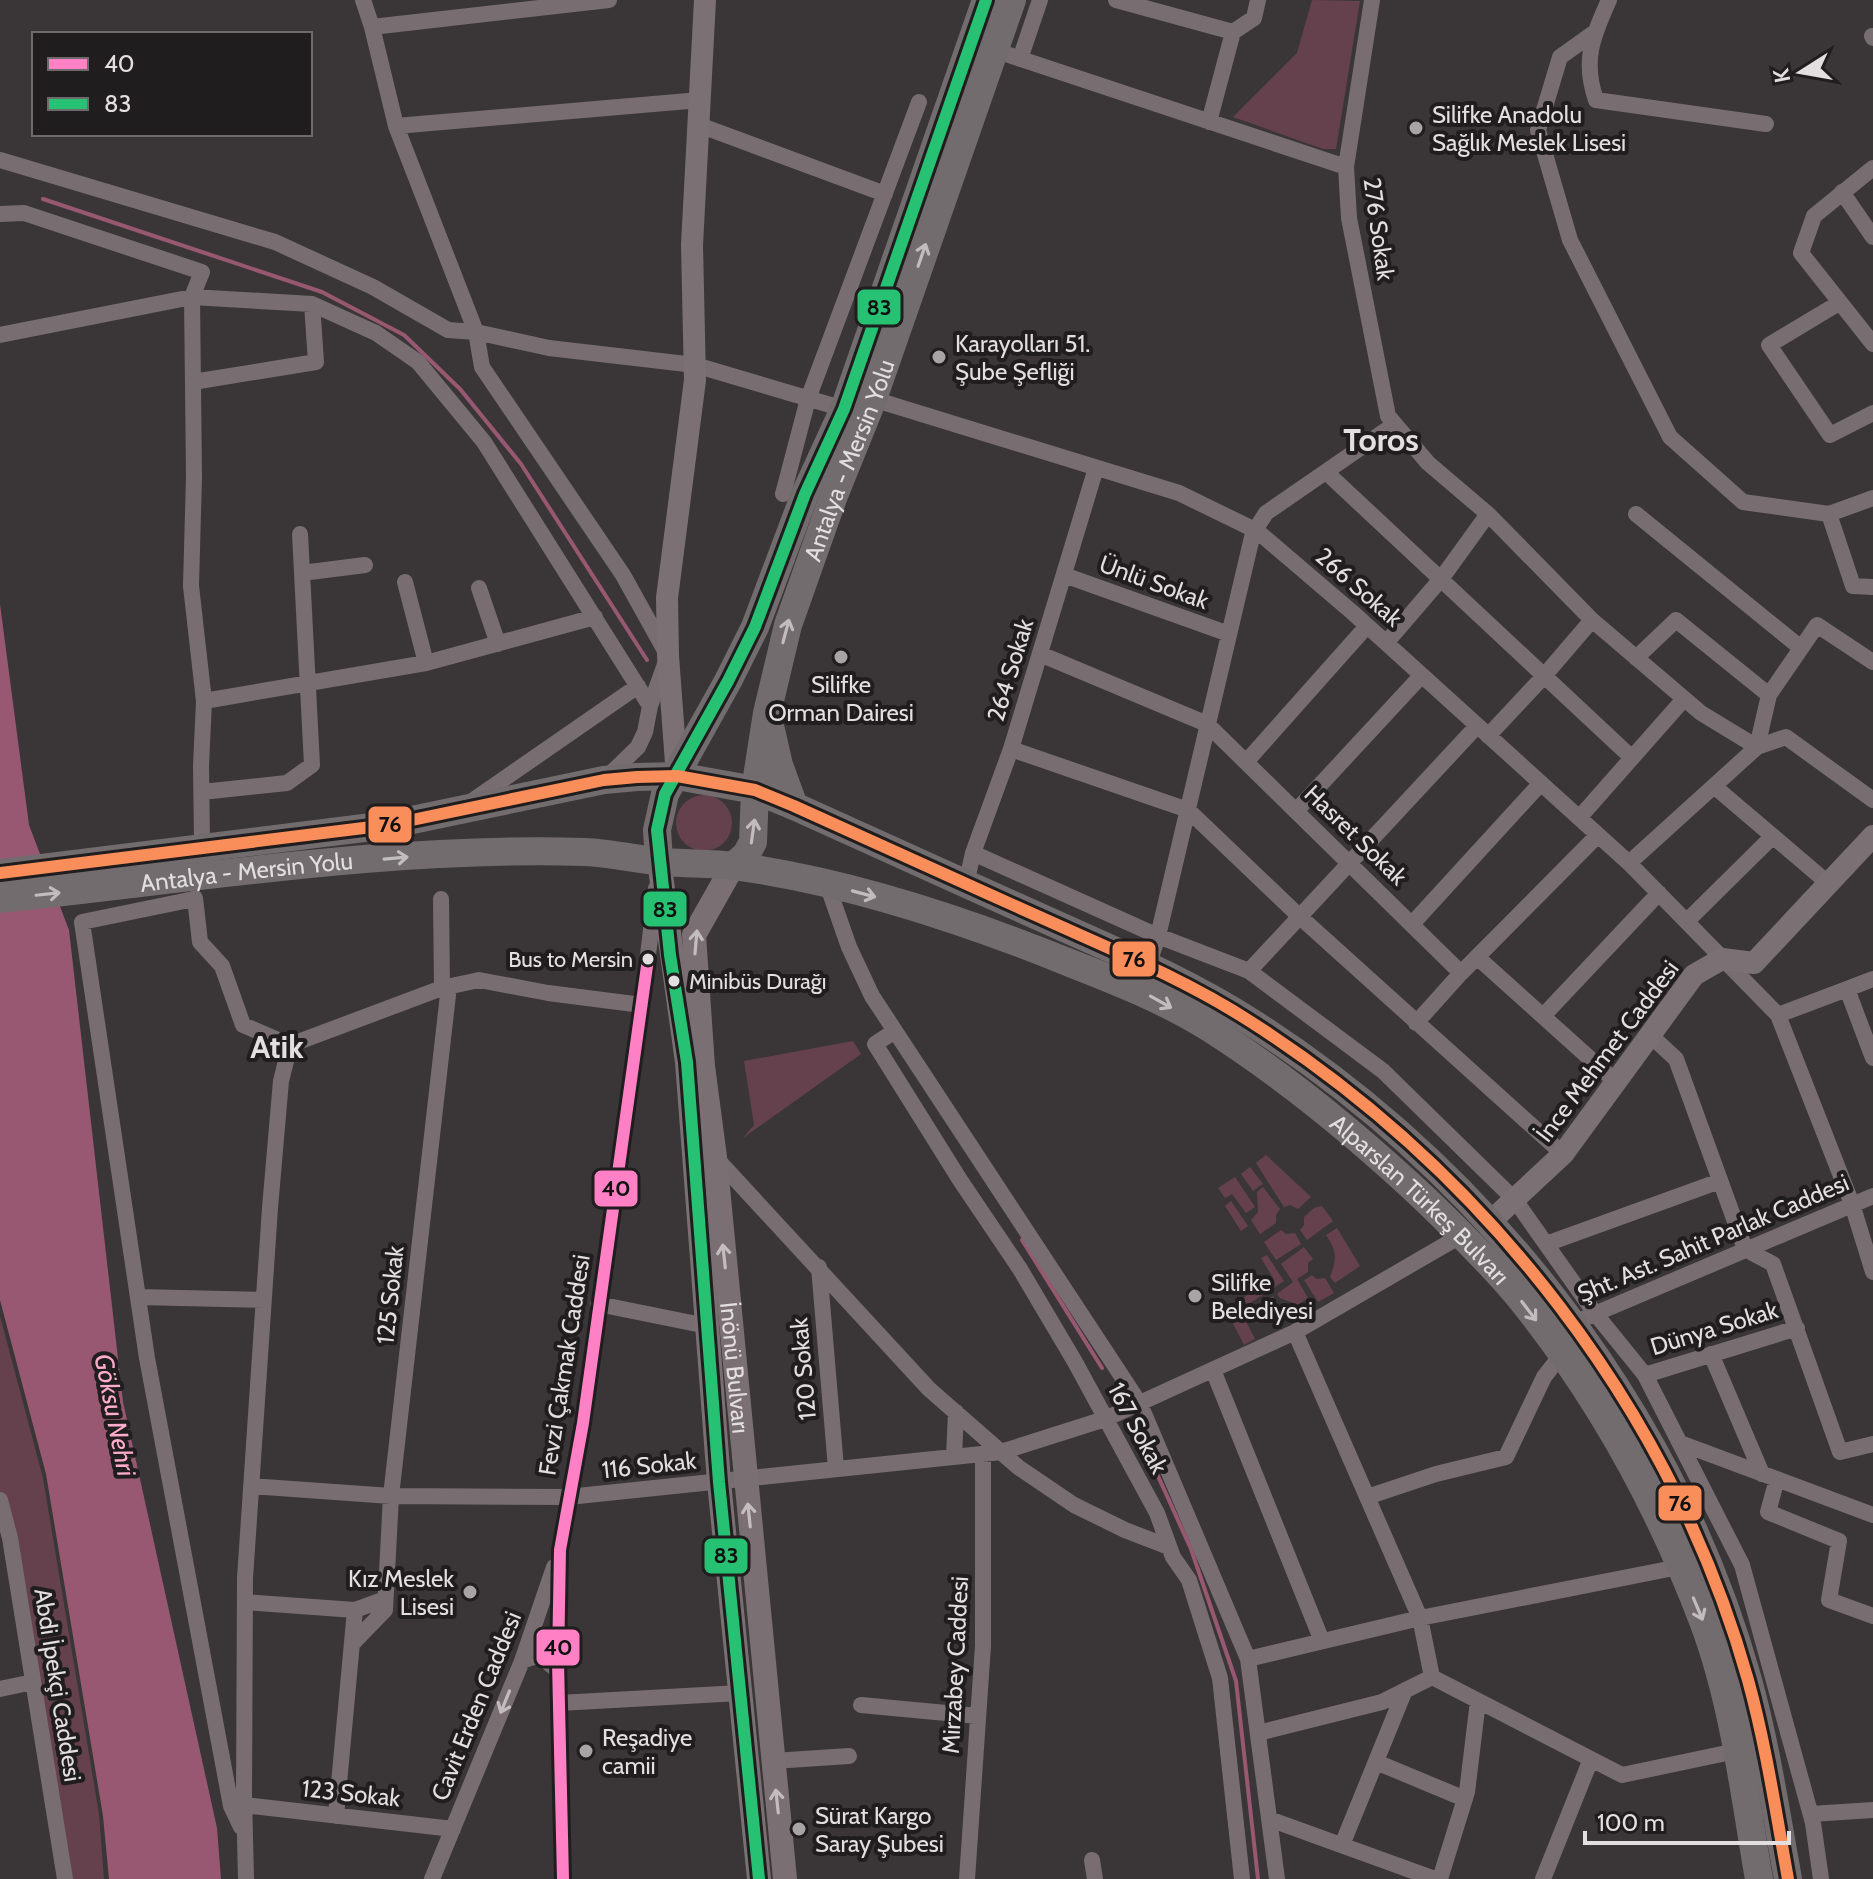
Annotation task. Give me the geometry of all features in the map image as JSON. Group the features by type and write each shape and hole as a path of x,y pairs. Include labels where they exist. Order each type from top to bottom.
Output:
{"highway":[{"name":"Antalya - Mersin Yolu","path":"677,776 755,627 805,494 844,409 986,0"},
{"name":"Antalya - Mersin Yolu","path":"755,790 767,713 788,625 833,498 1007,54 1012,0"},
{"path":"767,713 779,765 794,806"},
{"path":"0,899 92,876 388,825 604,780 677,776"},
{"path":"659,861 657,830 661,810 665,794 677,776"},
{"name":"Alparslan Türkeş Bulvarı","path":"677,776 755,790 794,806 1148,966 1249,1021 1307,1061 1400,1133 1490,1222 1583,1319 1608,1376 1658,1461 1725,1609 1748,1681 1763,1743 1788,1879"},
{"path":"733,866 746,855 753,842 755,790"},
{"name":"Antalya - Mersin Yolu","path":"92,876 450,853 590,852 733,866"},
{"name":"Alparslan Türkeş Bulvarı","path":"733,866 827,884 945,917 1135,988 1196,1021 1292,1085 1363,1142 1462,1235 1514,1291 1562,1354 1615,1436 1679,1567 1703,1621 1723,1684 1759,1879"},
{"path":"0,873 92,876"}],"main road":[{"name":"İnönü Bulvarı","path":"659,861 687,1062 719,1482 759,1879"},
{"name":"İnönü Bulvarı","path":"733,866 694,935 703,1066 715,1157 785,1879"}],"street":[{"path":"363,0 396,126 476,332 482,367 623,575 668,656 638,747 604,780"},
{"path":"372,27 609,0"},
{"path":"677,776 667,598 695,380 692,245 705,0"},
{"path":"1040,0 1007,54 1346,167"},
{"path":"1116,0 1168,7 1233,32"},
{"path":"1209,122 1233,32 1254,18 1258,0"},
{"name":"276 Sokak","path":"1372,0 1346,167 1349,218 1391,420"},
{"path":"1609,0 1595,32 1588,61 1590,85 1596,100 1766,124"},
{"path":"1595,32 1560,57 1538,130 1570,240 1670,437 1743,502 1829,514 1873,498"},
{"path":"396,126 700,100"},
{"path":"783,494 808,399 919,102"},
{"path":"699,125 885,194"},
{"path":"0,160 275,242 373,287 448,330 476,332 549,348 695,365 844,409"},
{"path":"1873,168 1814,216 1801,253 1873,344"},
{"path":"1842,192 1873,237"},
{"path":"0,214 24,213 202,272 192,297 191,586 204,701 202,841"},
{"path":"0,335 192,297 312,304 376,333 418,362 484,442 650,706"},
{"path":"1839,303 1769,345 1830,435 1873,413"},
{"path":"193,382 316,362 312,304"},
{"name":"266 Sokak","path":"873,399 1179,493 1256,530 1629,863 1778,1015"},
{"path":"1148,966 1158,936 1256,530 1266,513 1326,472 1391,420 1428,463 1488,514 1592,620 1701,713 1757,747"},
{"name":"264 Sokak","path":"966,884 973,853 1011,749 1096,468"},
{"path":"1326,472 1631,757"},
{"path":"1386,643 1441,579 1488,514"},
{"path":"1636,514 1801,648"},
{"path":"1829,514 1853,586 1873,587"},
{"path":"202,792 287,783 312,765 300,534"},
{"path":"302,573 365,565"},
{"name":"Ünlü Sokak","path":"1064,575 1229,634"},
{"path":"405,582 426,663"},
{"path":"479,588 498,644"},
{"path":"204,701 426,663 595,617"},
{"path":"1249,971 1349,862 1544,676 1592,620"},
{"path":"1636,658 1676,620 1769,695"},
{"path":"1757,747 1769,695 1817,625 1873,662"},
{"path":"1246,762 1367,626"},
{"name":"Hasret Sokak","path":"1040,654 1207,724 1461,973"},
{"path":"1296,811 1422,675"},
{"path":"470,808 638,686"},
{"path":"1579,818 1684,699"},
{"path":"1629,863 1757,747 1786,737 1873,800"},
{"path":"1011,749 1188,810 1299,916 1563,1154"},
{"path":"1412,924 1541,783"},
{"path":"1715,787 1829,884"},
{"path":"1416,1023 1461,973 1598,835"},
{"path":"1687,921 1773,836"},
{"name":"İnce Mehmet Caddesi","path":"1490,1222 1563,1154 1694,975 1722,959 1754,963 1873,837"},
{"path":"973,853 1158,936 1249,971 1383,1071 1515,1200 1546,1244 1583,1319 1645,1375 1742,1565 1811,1814 1821,1879"},
{"name":"Fevzi Çakmak Caddesi","path":"563,1879 558,1671 560,1550 583,1423 642,1005 659,861"},
{"path":"827,884 849,947 872,996 1140,1404 1248,1659 1277,1879"},
{"path":"1543,1016 1659,893"},
{"path":"245,1836 231,1806 138,1297 82,922 194,898 200,942 222,966 243,1025 290,1045 446,987 479,980 642,1005"},
{"name":"125 Sokak","path":"385,1605 391,1496 446,987 441,899"},
{"path":"1477,957 1616,1082"},
{"path":"1873,979 1778,1015 1852,1204 1873,1272"},
{"path":"1847,989 1873,1058"},
{"name":"167 Sokak","path":"895,1031 875,1044 1020,1269 1157,1513 1169,1547 1189,1580 1220,1678 1242,1879"},
{"path":"1650,1035 1676,1059 1745,1249 1773,1264 1840,1452 1873,1444"},
{"path":"246,1879 245,1602 251,1486 281,1081 290,1045"},
{"path":"715,1157 929,1389 1018,1467 1074,1505 1169,1547"},
{"path":"1546,1244 1720,1181"},
{"name":"Şht. Ast. Sahit Parlak Caddesi","path":"1583,1319 1873,1196"},
{"name":"116 Sokak","path":"251,1486 391,1496 568,1497 1001,1452 1105,1419 1295,1332 1462,1235"},
{"name":"120 Sokak","path":"819,1267 836,1468"},
{"path":"138,1297 263,1300"},
{"path":"598,1304 707,1326"},
{"name":"Dünya Sokak","path":"1645,1375 1797,1328"},
{"path":"1295,1332 1420,1618 1432,1677"},
{"path":"1367,1497 1436,1474 1506,1457 1544,1377 1562,1354"},
{"path":"1711,1354 1770,1476 1768,1512 1839,1541 1829,1600 1873,1616"},
{"path":"1213,1370 1322,1641"},
{"path":"954,1457 956,1412"},
{"path":"1680,1443 1873,1515"},
{"name":"Mirzabey Caddesi","path":"967,1879 983,1646 983,1454"},
{"name":"Abdi İpekçi Caddesi","path":"0,1500 65,1879"},
{"name":"Cavit Erden Caddesi","path":"432,1879 522,1661 560,1550"},
{"path":"1248,1659 1420,1618 1679,1567"},
{"path":"245,1602 355,1610 385,1605"},
{"path":"354,1642 385,1605"},
{"path":"336,1816 355,1610"},
{"path":"522,1661 539,1655 558,1671"},
{"path":"1258,1733 1382,1702 1432,1677"},
{"path":"1432,1677 1622,1775 1736,1751"},
{"path":"0,1689 33,1682"},
{"path":"1342,1845 1405,1690"},
{"path":"559,1703 740,1693"},
{"path":"1269,1819 1438,1879 1465,1799 1478,1701"},
{"path":"861,1705 978,1716"},
{"path":"773,1761 849,1756"},
{"path":"1543,1879 1591,1759"},
{"path":"1376,1762 1465,1799"},
{"name":"123 Sokak","path":"244,1805 453,1829"},
{"path":"1811,1814 1873,1810"},
{"path":"1092,1860 1095,1879"}],"shaded area":[{"path":"1312,0 1360,1 1336,149 1323,149 1233,117 1297,53"},
{"path":"704,795 724,803 732,823 724,843 704,851 684,843 676,823 684,803"},
{"path":"853,1041 861,1054 743,1138 754,1125 744,1061"},
{"path":"1266,1155 1311,1197 1298,1209 1290,1205 1284,1207 1256,1163"},
{"path":"1250,1167 1263,1184 1253,1191 1241,1174"},
{"path":"1235,1177 1255,1207 1246,1213 1232,1194 1225,1198 1218,1188"},
{"path":"1263,1187 1280,1209 1276,1223 1260,1234 1251,1220 1258,1212 1257,1192"},
{"path":"1231,1201 1248,1226 1241,1231 1225,1206"},
{"path":"1322,1206 1333,1221 1307,1240 1300,1230 1304,1217 1314,1208"},
{"path":"1337,1228 1360,1266 1335,1283 1330,1277 1334,1251 1326,1235"},
{"path":"1281,1230 1286,1234 1295,1233 1301,1244 1276,1260 1264,1242"},
{"path":"1304,1247 1313,1259 1308,1263 1308,1272 1297,1279 1308,1298 1298,1305 1277,1294 1293,1282 1281,1264"},
{"path":"1267,1255 1284,1281 1247,1305 1243,1298 1273,1278 1261,1258"},
{"path":"1312,1275 1316,1279 1325,1278 1334,1293 1318,1302 1304,1280"},
{"path":"1273,1296 1277,1303 1293,1310 1271,1322 1261,1305"},
{"path":"1237,1304 1255,1339 1244,1345 1226,1310"},
{"path":"0,1316 43,1478 99,1814 104,1879 72,1879 0,1528"}],"water":[{"name":"Göksu Nehri","path":"0,604 29,825 69,930 123,1402 217,1828 221,1879 109,1879 103,1816 46,1474 0,1300"}],"waterway":[{"path":"43,199 322,292 404,335 460,389 521,464 647,660"},
{"path":"1022,1240 1102,1368"},
{"path":"1139,1434 1191,1549 1236,1681 1258,1879"}],"transit line":[{"name":"83","path":"759,1879 719,1482 687,1062 670,955 657,830 665,794 755,627 805,494 844,409 986,0"},
{"name":"76","path":"0,873 388,825 604,780 677,776 755,790 794,806 1122,954 1226,1007 1337,1083 1418,1151 1492,1225 1560,1306 1620,1393 1671,1485 1715,1580 1748,1680 1788,1879"},
{"name":"40","path":"563,1879 558,1662 560,1550 583,1423 648,959"}],"place":[{"name":"Silifke Anadolu Sağlık Meslek Lisesi","path":"1416,128"},
{"name":"Karayolları 51. Şube Şefliği","path":"939,357"},
{"name":"Silifke Orman Dairesi","path":"841,657"},
{"name":"Bus to Mersin","path":"648,959"},
{"name":"Minibüs Durağı","path":"674,981"},
{"name":"Silifke Belediyesi","path":"1195,1296"},
{"name":"Kız Meslek Lisesi","path":"470,1592"},
{"name":"Reşadiye camii","path":"586,1751"},
{"name":"Sürat Kargo Saray Şubesi","path":"799,1829"}],"district":[{"name":"Toros","path":"1381,439"},
{"name":"Atik","path":"277,1046"}]}
